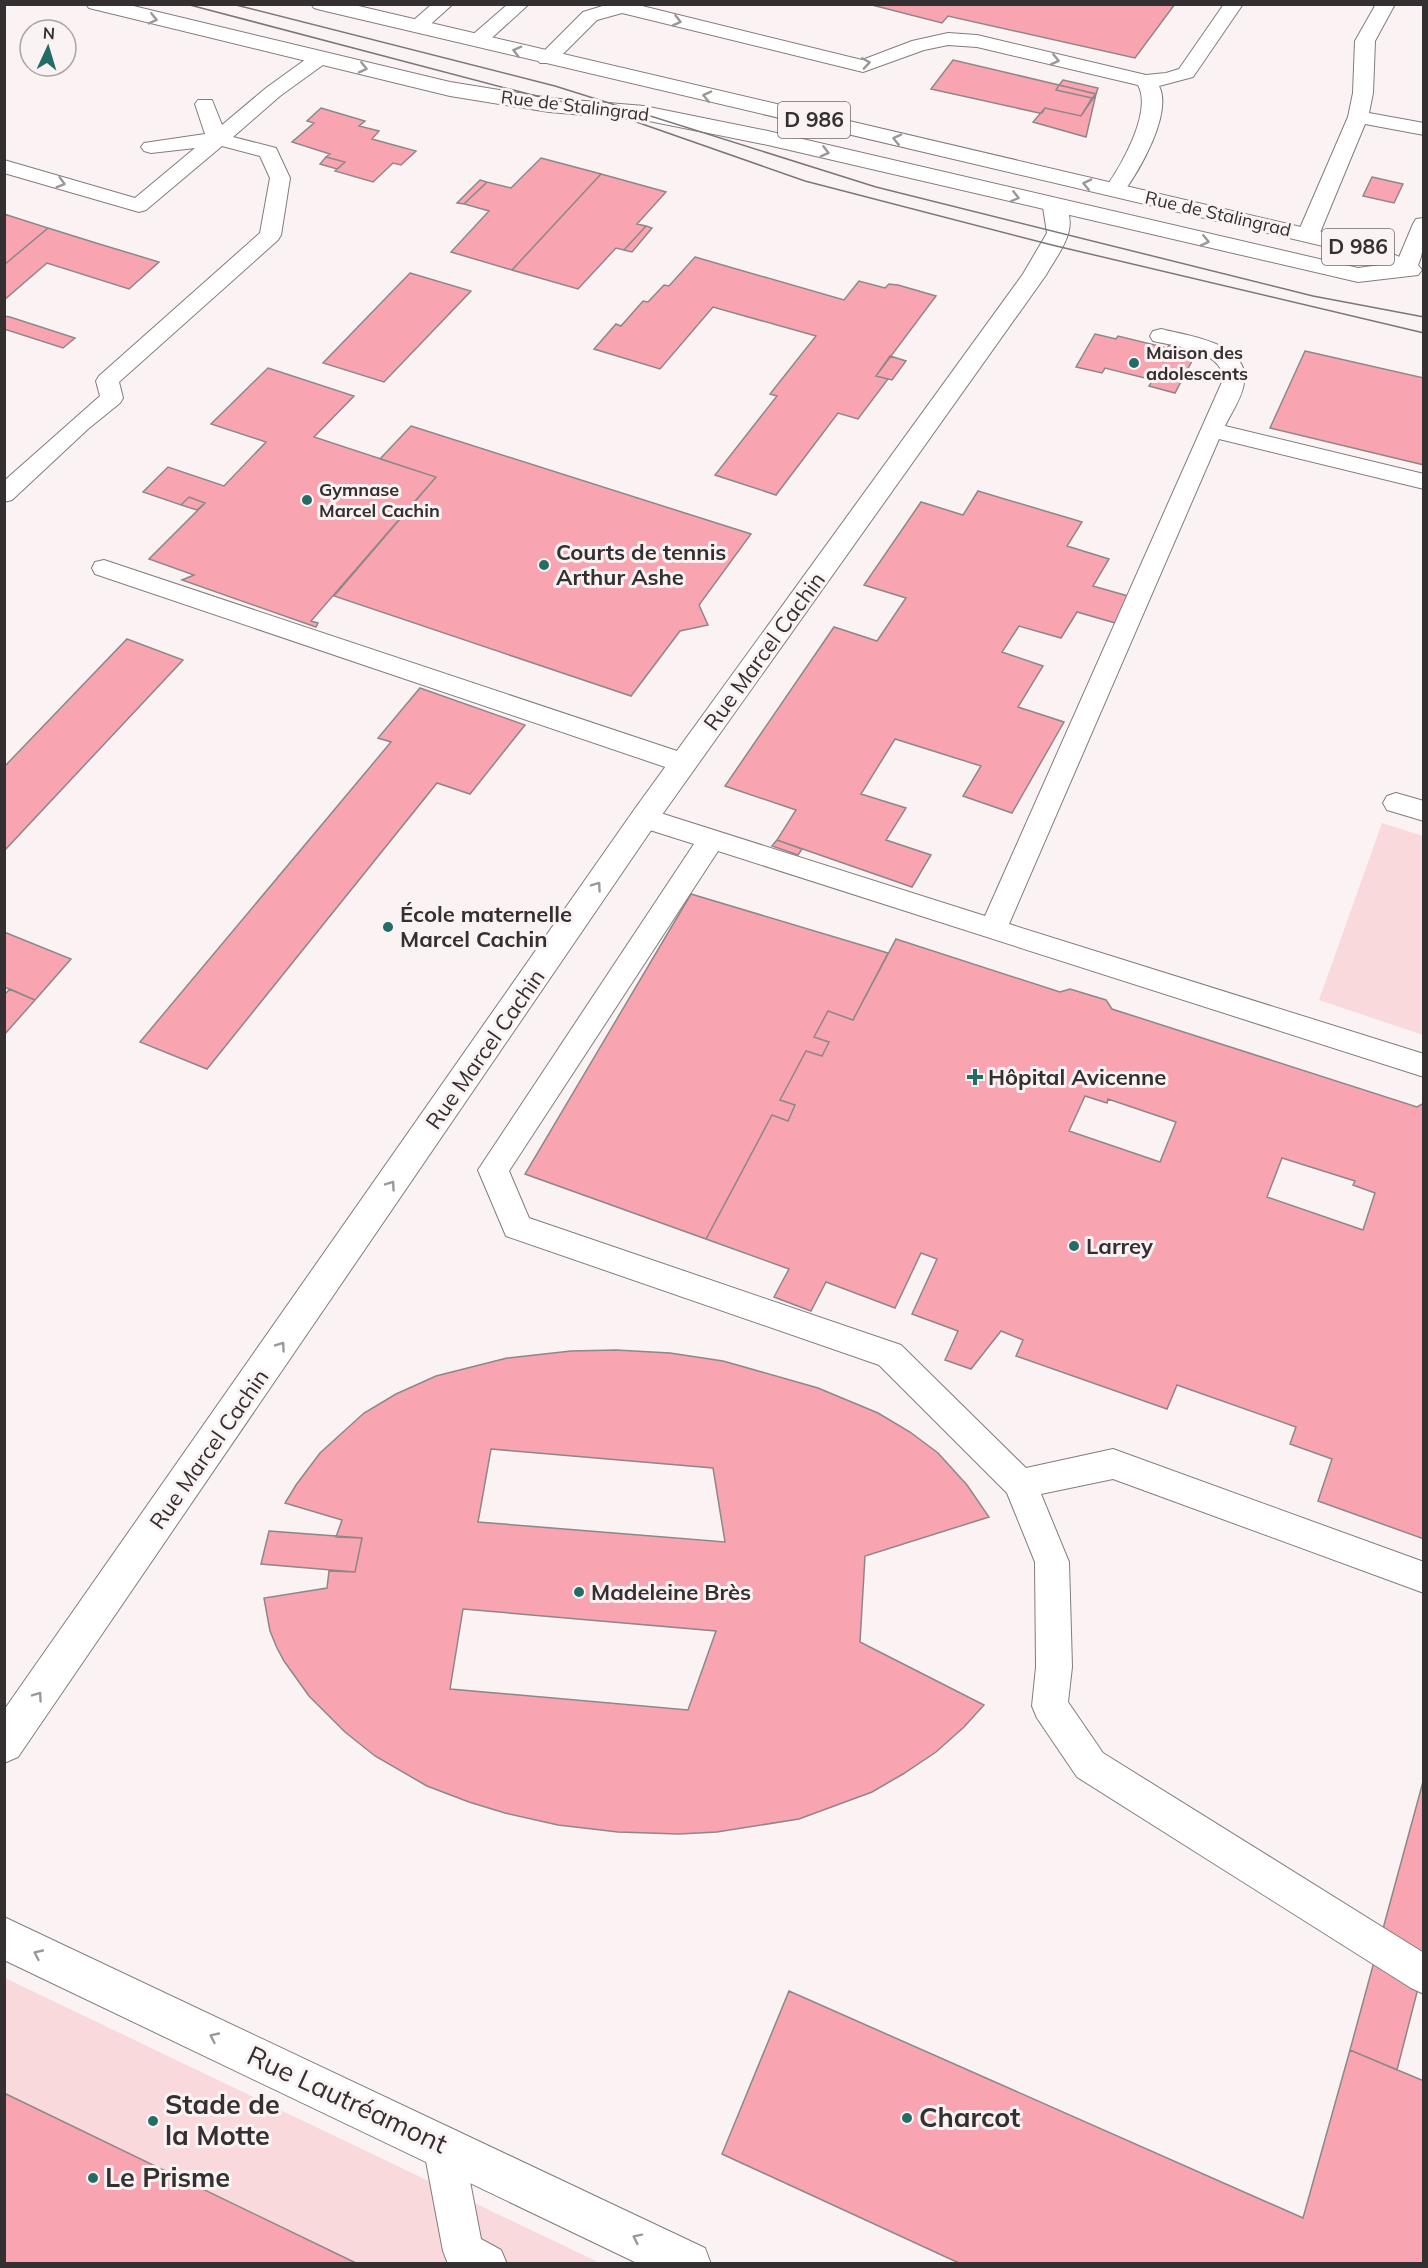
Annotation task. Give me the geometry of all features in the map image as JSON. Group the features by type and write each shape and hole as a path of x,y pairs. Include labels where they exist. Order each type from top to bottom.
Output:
{"main road":[{"name":"Rue de Stalingrad","path":"96,4 450,89 549,105 644,113 768,138 1055,207 1358,275 1414,271"},
{"name":"Rue de Stalingrad","path":"321,4 547,59 1308,235 1365,249 1414,271"},
{"path":"1028,170 1055,207"},
{"name":"Rue Marcel Cachin","path":"4,1744 644,818 1034,275 1059,233 1055,207"},
{"name":"Rue Lautréamont","path":"4,1938 689,2264"}],"lane":[{"path":"417,26 444,4"},
{"path":"477,41 520,4"},
{"path":"547,59 590,16 621,7 862,66 919,45 948,39 977,41 1146,81 1168,79 1186,73 1234,4"},
{"path":"1308,235 1358,117 1363,93 1365,41 1386,4"},
{"path":"4,166 139,206 273,92 320,58"},
{"path":"1115,190 1130,167 1149,119 1152,93 1146,81"},
{"path":"205,104 217,139"},
{"path":"1358,117 1424,129"},
{"path":"4,495 112,398 107,381 270,235 280,178 269,152 217,139 151,147"},
{"path":"4,146 59,161"},
{"path":"135,184 156,190"},
{"path":"1414,271 1424,224"},
{"path":"993,929 1233,381 1232,364 1221,353 1161,336"},
{"path":"1211,430 1424,482"},
{"path":"104,568 683,763"},
{"path":"1396,803 1424,811"},
{"path":"644,818 1424,1066"},
{"path":"711,840 493,1170 517,1227 890,1355 1020,1484 1052,1562 1054,1667 1050,1706 1090,1765 1424,1975"},
{"path":"1020,1484 1113,1464 1424,1578"},
{"path":"443,2145 463,2252 487,2264"}],"shaded area":[{"path":"1382,823 1423,836 1423,1035 1319,1000"},
{"name":"Stade de la Motte","path":"5,1978 600,2263 5,2263"}],"building":[{"path":"868,4 1175,4 1135,58 948,16 942,23"},
{"path":"953,60 1059,85 1056,90 1092,98 1081,116 1045,108 1042,113 1039,113 931,89"},
{"path":"1063,80 1098,88 1096,94 1059,85"},
{"path":"1059,85 1096,94 1092,98 1056,90"},
{"path":"1096,94 1086,137 1033,122 1045,108 1081,116"},
{"path":"321,108 365,121 359,126 379,131 372,139 416,151 401,165 393,163 373,182 335,171 345,162 326,157 330,154 292,142 314,123 307,121"},
{"path":"326,157 345,162 337,169 320,164"},
{"path":"541,158 601,174 512,270 451,252 489,211 464,204 487,182 511,188"},
{"path":"601,174 666,192 637,224 646,226 624,250 616,248 578,289 512,270"},
{"path":"1372,177 1403,184 1394,203 1363,196"},
{"path":"480,180 487,182 464,204 457,203"},
{"path":"4,214 48,228 4,265"},
{"path":"646,226 652,228 632,252 624,250"},
{"path":"48,228 159,262 129,289 47,263 4,300 4,265"},
{"path":"695,257 844,300 859,281 885,288 889,284 898,285 936,296 876,376 888,379 858,419 838,413 776,495 715,475 777,396 770,394 816,336 713,307 660,369 594,349 616,324 621,326 643,301 648,302 664,285 669,286"},
{"path":"410,273 471,291 384,382 323,363"},
{"path":"4,316 75,338 63,348 4,329"},
{"name":"Maison des adolescents","path":"1095,334 1116,339 1118,336 1167,348 1170,344 1186,349 1182,356 1193,359 1175,393 1149,386 1153,380 1105,368 1102,373 1076,367"},
{"path":"1305,351 1424,378 1424,465 1270,428"},
{"path":"890,356 906,361 892,380 876,376"},
{"name":"Gymnase Marcel Cachin","path":"268,368 354,396 314,437 436,477 311,621 318,623 316,627 182,580 194,575 149,559 205,503 189,497 181,505 143,492 168,467 224,486 266,442 211,424"},
{"name":"Courts de tennis Arthur Ashe","path":"411,426 751,534 699,605 708,625 680,631 631,696 334,596 436,477 380,459"},
{"path":"978,491 1082,522 1067,546 1109,559 1093,586 1135,598 1119,624 1077,612 1061,638 1019,626 1002,652 1043,666 1018,707 1064,722 1012,813 963,796 981,766 895,739 861,794 906,808 886,840 931,855 912,887 777,840 796,810 725,786 834,627 877,641 906,598 864,585 921,502 963,515"},
{"path":"189,497 205,503 197,510 181,505"},
{"path":"127,639 183,660 4,851 4,767"},
{"path":"420,688 525,725 470,794 437,783 207,1069 140,1042 391,742 378,738"},
{"path":"777,840 802,849 798,855 772,846"},
{"path":"691,894 888,953 853,1020 828,1011 814,1037 829,1042 822,1056 806,1051 780,1100 795,1105 788,1121 772,1115 706,1239 525,1174"},
{"path":"4,932 71,959 35,1000 4,987"},
{"name":"Larrey","path":"896,939 1060,992 1070,989 1106,1000 1112,1009 1417,1107 1424,1103 1424,1539 1318,1501 1332,1459 1290,1444 1296,1427 1177,1385 1167,1409 1016,1356 1023,1340 1001,1331 971,1369 945,1360 958,1331 912,1314 937,1259 921,1253 895,1308 826,1282 811,1311 774,1297 789,1269 706,1239 772,1115 788,1121 795,1105 780,1100 806,1051 822,1056 829,1042 814,1037 828,1011 853,1020","holes":["1085,1096 1107,1103 1108,1099 1176,1122 1160,1162 1069,1131","1282,1158 1355,1181 1353,1185 1375,1193 1363,1230 1267,1197"]},
{"path":"10,989 35,1000 4,1035 4,995"},
{"name":"Madeleine Brès","path":"616,1350 670,1353 723,1361 818,1388 878,1413 910,1432 938,1453 967,1485 989,1517 865,1556 860,1642 984,1705 936,1752 872,1792 799,1819 717,1832 679,1834 618,1832 558,1825 505,1813 427,1786 375,1756 345,1732 309,1696 284,1661 270,1631 264,1598 327,1588 329,1571 355,1572 362,1538 336,1537 342,1520 285,1503 320,1453 364,1413 396,1394 436,1376 507,1358 571,1351","holes":["491,1449 713,1468 725,1542 478,1522","463,1609 716,1631 688,1710 450,1689"]},
{"path":"269,1531 362,1538 355,1572 261,1564"},
{"path":"1424,1778 1424,1965 1397,2070 1350,2050"},
{"name":"Charcot","path":"789,1991 1303,2218 1350,2050 1424,2081 1424,2264 961,2264 722,2154"},
{"name":"Le Prisme","path":"4,2093 358,2264 4,2264"}],"tram line":[{"path":"186,4 536,96 605,111 805,181 1052,245 1424,333"},
{"path":"232,4 555,86 876,187 1313,296 1424,317"}],"place":[{"name":"Maison des adolescents","path":"1134,363"},
{"name":"Gymnase Marcel Cachin","path":"307,500"},
{"name":"Courts de tennis Arthur Ashe","path":"544,565"},
{"name":"École maternelle Marcel Cachin","path":"388,927"},
{"name":"Hôpital Avicenne","path":"975,1077"},
{"name":"Larrey","path":"1074,1246"},
{"name":"Madeleine Brès","path":"579,1592"},
{"name":"Charcot","path":"907,2118"},
{"name":"Stade de la Motte","path":"153,2121"},
{"name":"Le Prisme","path":"93,2178"}]}
